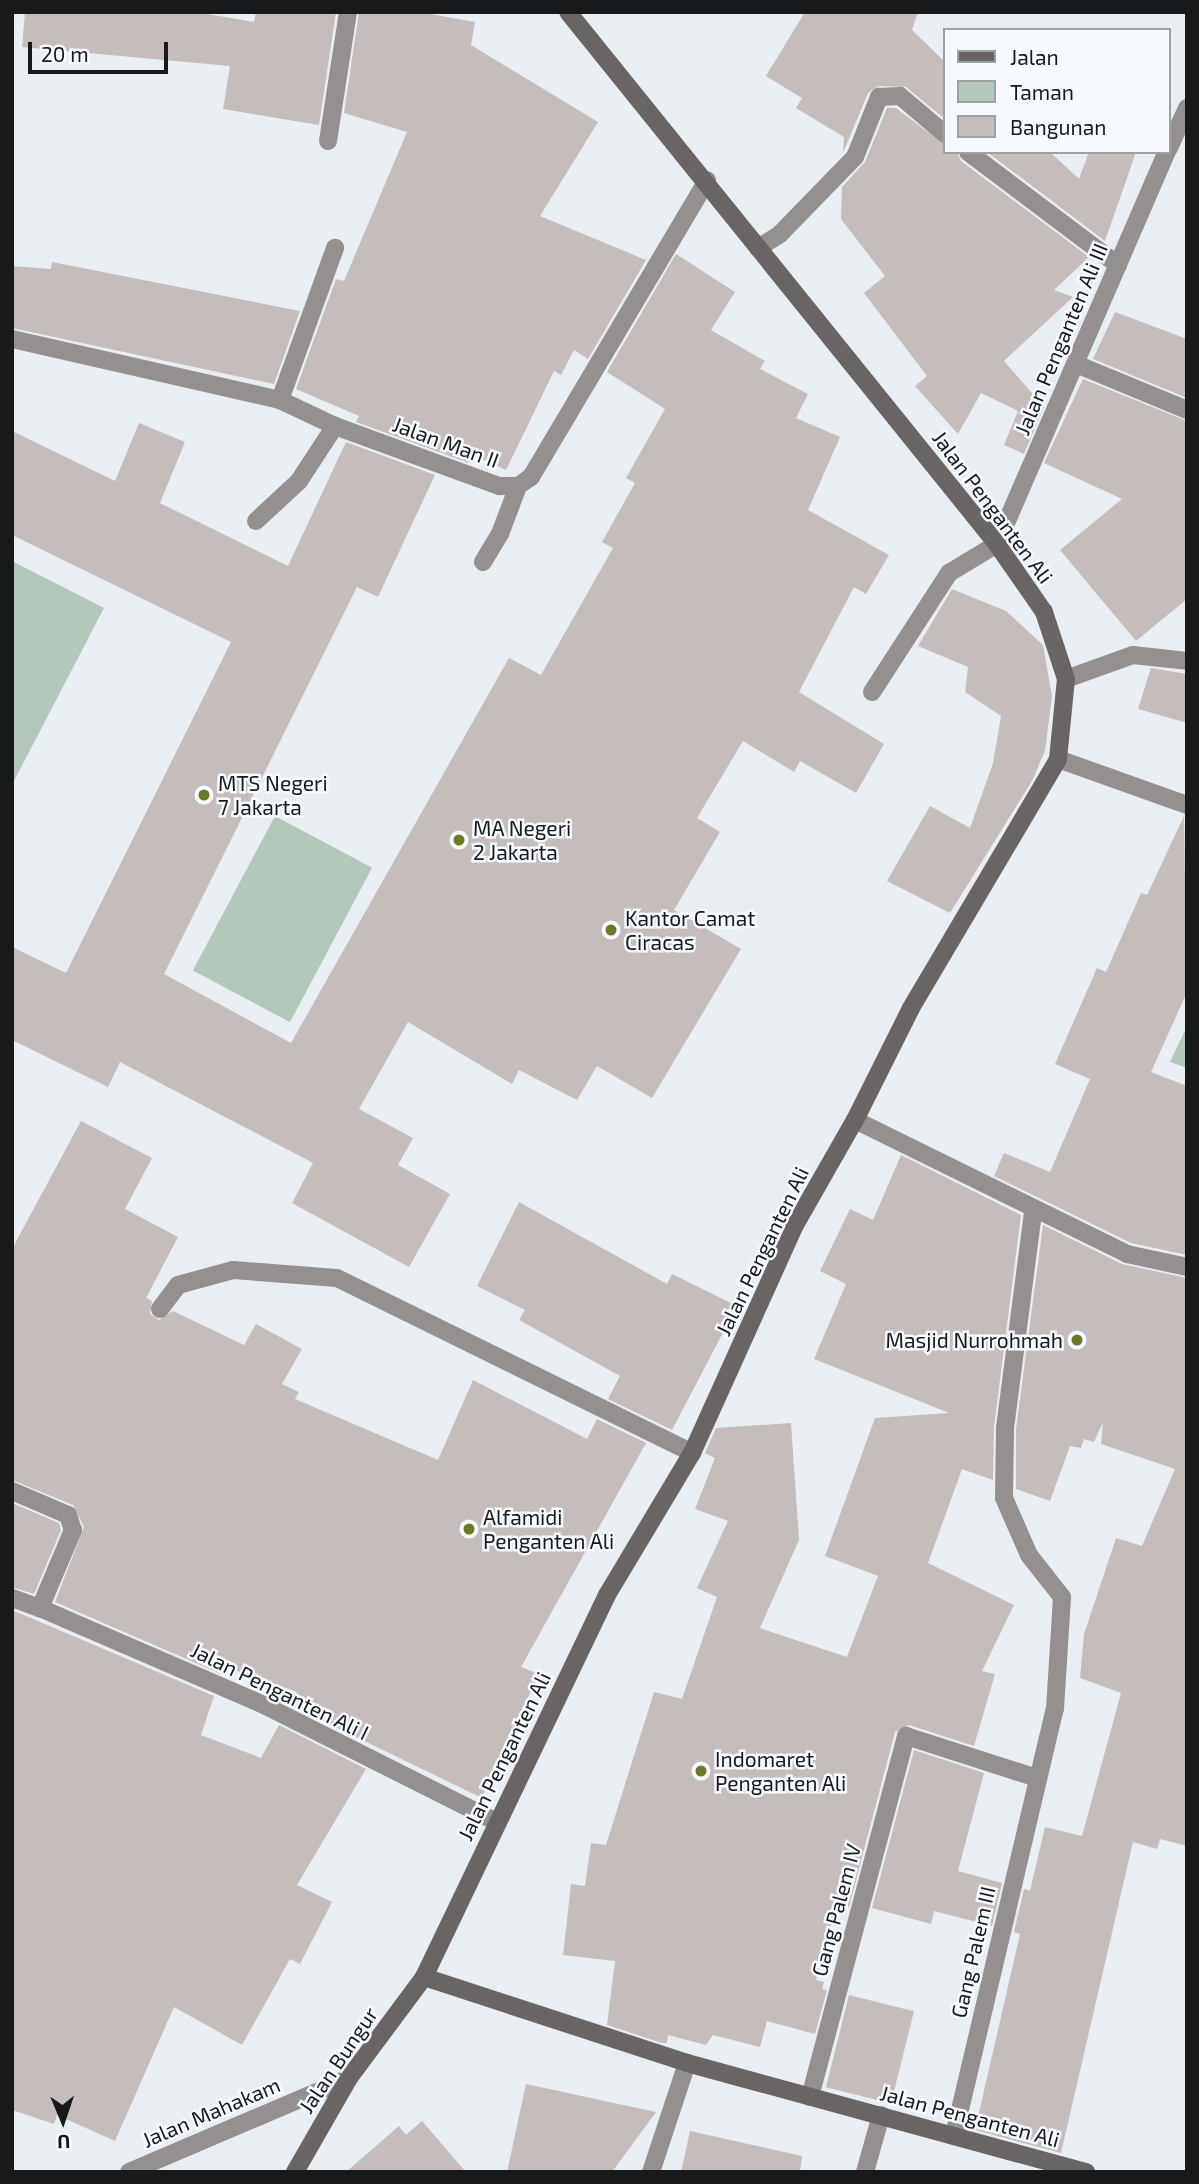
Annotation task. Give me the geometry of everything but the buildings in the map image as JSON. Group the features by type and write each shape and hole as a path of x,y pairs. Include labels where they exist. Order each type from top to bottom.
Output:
{"street":[{"path":"328,141 348,12"},
{"name":"Jalan Penganten Ali","path":"568,12 707,180 758,248 997,544 1044,612 1066,679 1058,759 911,1008 855,1120 795,1225 692,1453 607,1595 424,1977 687,2063 954,2135 1044,2166 1086,2172"},
{"path":"758,248 779,234 855,157 879,97 900,96 944,133"},
{"name":"Jalan Penganten Ali III","path":"1171,143 1187,108"},
{"path":"971,154 1118,265"},
{"name":"Jalan Penganten Ali III","path":"997,544 1166,154"},
{"name":"Jalan Man II","path":"12,339 281,400 335,426 499,486 518,486 531,477 707,180"},
{"path":"281,400 335,248"},
{"path":"1076,364 1187,410"},
{"path":"256,521 299,481 335,426"},
{"path":"483,562 500,534 518,486"},
{"path":"872,692 949,573 997,544"},
{"path":"1066,679 1133,655 1187,661"},
{"path":"1058,759 1187,805"},
{"path":"855,1120 1033,1212 1126,1254 1187,1267"},
{"name":"Gang Palem III","path":"954,2135 1055,1709 1062,1597 1029,1555 1004,1498 1005,1427 1033,1212"},
{"path":"160,1309 178,1285 233,1270 337,1278 692,1453"},
{"path":"12,1491 68,1515 73,1530 40,1608"},
{"name":"Jalan Penganten Ali I","path":"12,1598 264,1705 497,1822"},
{"name":"Gang Palem IV","path":"810,2097 906,1736 1037,1779"},
{"name":"Jalan Bungur","path":"295,2172 349,2078 424,1977"},
{"path":"651,2172 687,2063"},
{"name":"Jalan Mahakam","path":"129,2172 349,2078"},
{"path":"865,2172 881,2115"}],"green space":[{"path":"12,561 104,608 14,781 12,780"},
{"path":"275,816 372,868 290,1022 193,971"},
{"path":"1187,1026 1187,1068 1170,1062"}],"place":[{"name":"MTS Negeri 7 Jakarta","path":"204,795"},
{"name":"MA Negeri 2 Jakarta","path":"459,840"},
{"name":"Kantor Camat Ciracas","path":"611,930"},
{"name":"Masjid Nurrohmah","path":"1077,1340"},
{"name":"Alfamidi Penganten Ali","path":"469,1529"},
{"name":"Indomaret Penganten Ali","path":"701,1771"}]}
